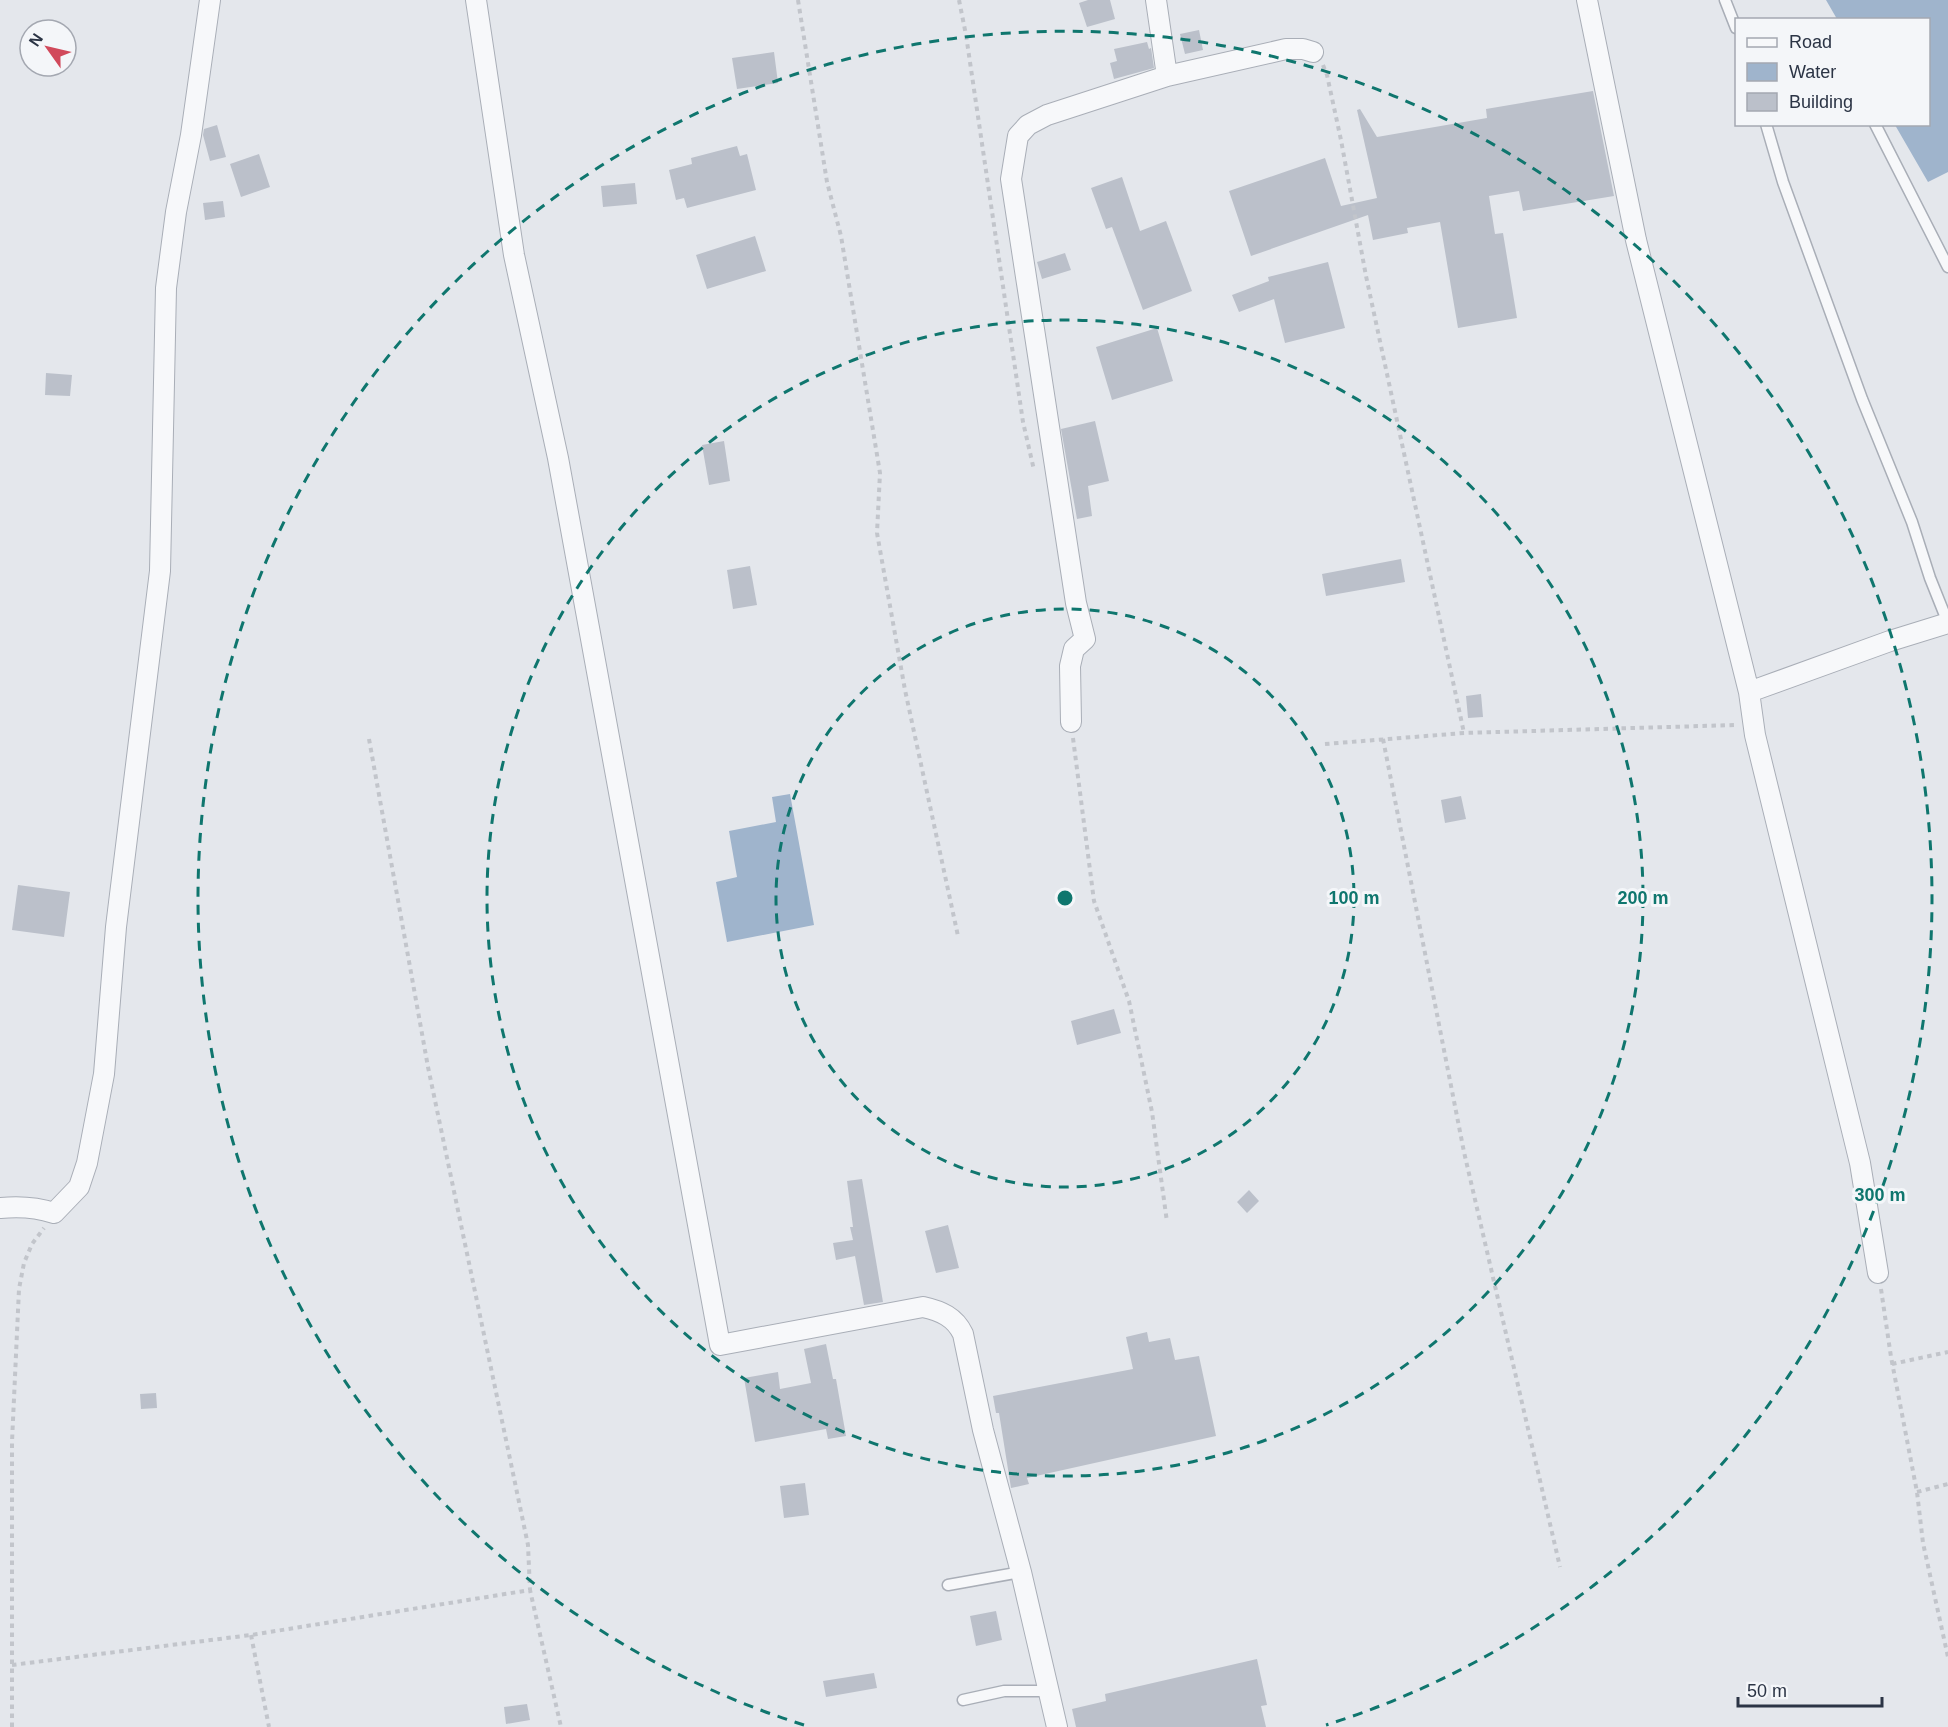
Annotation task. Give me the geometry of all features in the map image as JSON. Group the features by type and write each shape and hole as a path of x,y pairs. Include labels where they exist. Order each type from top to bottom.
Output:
{"street":[{"path":"0,1208 20,1206 40,1208 54,1213 79,1187 87,1163 104,1074 116,927 160,571 166,288 176,212 192,135 210,0"},
{"path":"476,0 514,255 558,458 720,1345 923,1307 936,1310 958,1322 963,1334 983,1430 1021,1572 1057,1727"},
{"path":"1156,0 1167,76"},
{"path":"1587,0 1636,240 1749,692 1753,721 1860,1163 1878,1273"},
{"path":"1071,722 1070,666 1074,649 1085,639 1076,603 1011,179 1018,136 1028,125 1047,115 1167,76 1286,49 1303,49 1313,52"},
{"path":"1749,692 1890,641 1948,623"}],"lane":[{"path":"1725,0 1735,23"},
{"path":"1767,126 1783,182 1858,388 1912,522 1930,578 1948,623"},
{"path":"1876,126 1948,267"},
{"path":"948,1585 1021,1572"},
{"path":"963,1700 1004,1692 1048,1691"}],"path":[{"path":"798,0 827,182 841,236 880,473 877,533 905,690 958,936"},
{"path":"959,0 1023,422 1036,478"},
{"path":"1313,52 1327,75 1331,92 1366,276 1464,733"},
{"path":"1325,744 1464,733 1738,725 1753,721"},
{"path":"1071,722 1094,901 1129,1001 1152,1112 1167,1222"},
{"path":"369,739 428,1067 528,1545 530,1590 561,1727"},
{"path":"1383,739 1464,1152 1560,1567"},
{"path":"11,1726 12,1442 19,1289 24,1263 32,1244 54,1213"},
{"path":"1878,1273 1917,1492 1923,1543 1948,1657"},
{"path":"1893,1364 1948,1352"},
{"path":"1917,1492 1948,1484"},
{"path":"12,1665 251,1635 530,1590"},
{"path":"251,1635 269,1727"}],"water":[{"path":"1826,0 1948,0 1948,172 1928,182 1896,126 1930,126 1930,18 1836,18"},
{"path":"790,794 814,925 727,942 716,882 737,877 729,831 776,822 772,797"}],"building":[{"path":"1088,0 1110,0 1115,19 1087,27 1079,3"},
{"path":"1199,30 1203,50 1185,54 1180,34"},
{"path":"1147,42 1149,49 1151,48 1154,68 1114,79 1110,63 1117,61 1114,49"},
{"path":"774,52 778,83 737,89 732,58"},
{"path":"1593,91 1614,196 1523,211 1519,191 1489,196 1495,234 1503,233 1517,318 1458,328 1440,222 1407,228 1408,233 1373,240 1368,215 1251,256 1229,191 1325,158 1341,206 1377,198 1357,110 1360,109 1377,137 1487,118 1486,109"},
{"path":"217,125 226,157 210,161 203,135 204,129"},
{"path":"737,146 740,156 747,154 756,190 687,208 684,198 676,200 669,170 692,164 691,158"},
{"path":"259,154 270,187 241,197 230,164"},
{"path":"1122,177 1140,231 1166,221 1192,291 1143,310 1112,227 1106,229 1091,188"},
{"path":"635,183 637,204 603,207 601,186"},
{"path":"223,201 225,217 205,220 203,203"},
{"path":"755,236 766,271 707,289 696,255"},
{"path":"1065,253 1071,270 1042,279 1037,262"},
{"path":"1328,262 1345,328 1285,343 1274,299 1239,312 1232,295 1269,281 1268,277"},
{"path":"1157,328 1173,381 1112,400 1096,347"},
{"path":"46,373 72,375 70,396 45,395"},
{"path":"1095,421 1109,481 1088,486 1092,516 1077,519 1061,429"},
{"path":"724,441 730,481 709,485 702,445"},
{"path":"1401,559 1405,582 1326,596 1322,574"},
{"path":"750,566 757,605 733,609 727,570"},
{"path":"1481,694 1483,717 1468,718 1466,696"},
{"path":"1461,796 1466,819 1445,823 1441,800"},
{"path":"18,885 70,892 64,937 12,930"},
{"path":"1114,1009 1121,1033 1077,1045 1071,1021"},
{"path":"862,1179 883,1302 864,1305 855,1256 836,1260 833,1243 853,1240 847,1181"},
{"path":"1249,1190 1259,1201 1247,1213 1237,1202"},
{"path":"948,1225 959,1268 936,1273 925,1231"},
{"path":"1147,1332 1149,1342 1170,1338 1175,1360 1199,1356 1216,1436 1027,1478 1029,1484 1011,1488 999,1413 996,1413 993,1396 1133,1369 1126,1337"},
{"path":"826,1344 833,1379 836,1379 846,1436 828,1439 826,1429 755,1442 744,1378 778,1372 780,1389 811,1383 804,1349"},
{"path":"156,1393 157,1408 141,1409 140,1394"},
{"path":"805,1483 809,1515 784,1518 780,1486"},
{"path":"996,1611 1002,1640 976,1646 970,1616"},
{"path":"1257,1659 1267,1705 1261,1706 1266,1727 1076,1727 1072,1709 1106,1701 1105,1694"},
{"path":"874,1673 877,1688 826,1697 823,1681"},
{"path":"527,1704 530,1720 506,1724 504,1707"}]}
